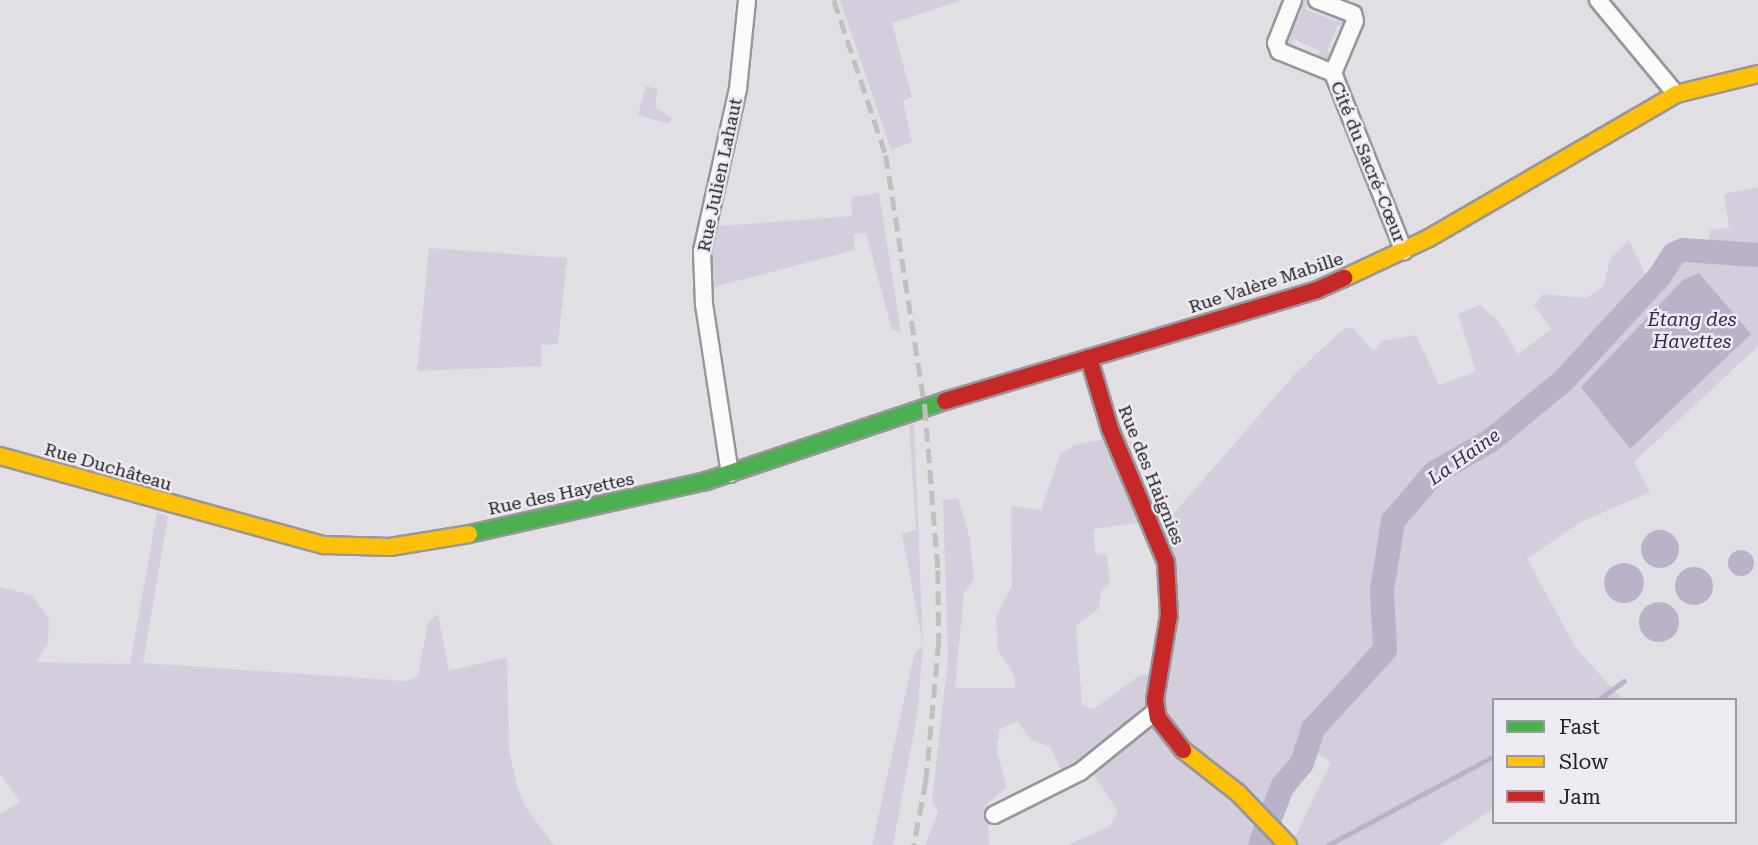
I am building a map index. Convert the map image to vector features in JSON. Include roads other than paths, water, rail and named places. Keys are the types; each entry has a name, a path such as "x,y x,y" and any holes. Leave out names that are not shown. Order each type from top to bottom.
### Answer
{"street":[{"name":"Rue Julien Lahaut","path":"730,474 704,305 702,251 738,89 747,0"},
{"name":"Cité du Sacré-Cœur","path":"1293,0 1276,43 1279,51 1333,73"},
{"name":"Cité du Sacré-Cœur","path":"1317,0 1353,14 1354,21 1333,73 1404,251"},
{"path":"1598,0 1676,94"},
{"name":"Rue Valère Mabille","path":"917,410 1317,290 1404,251 1676,94 1758,75"},
{"name":"Rue des Haignies","path":"1088,358 1110,429 1166,562 1169,615 1156,711"},
{"name":"Rue des Hayettes","path":"204,515 324,545 390,547 448,539 730,474 917,410"},
{"name":"Rue Duchâteau","path":"0,456 204,515"},
{"path":"994,816 1080,772 1156,711 1173,741 1263,816 1288,845"}],"water":[{"name":"Étang des Havettes","path":"1699,273 1751,334 1630,449 1581,387 1684,279"},
{"path":"1660,530 1674,535 1679,549 1674,563 1660,568 1646,563 1641,549 1646,535"},
{"path":"1741,550 1750,554 1754,563 1750,572 1741,576 1732,572 1728,563 1732,554"},
{"path":"1624,563 1638,569 1644,583 1638,597 1624,603 1610,597 1604,583 1610,569"},
{"path":"1694,567 1708,572 1713,586 1708,600 1694,605 1680,600 1675,586 1680,572"},
{"path":"1659,602 1673,608 1679,622 1673,636 1659,642 1645,636 1639,622 1645,608"}],"waterway":[{"name":"La Haine","path":"1260,845 1282,787 1302,763 1313,729 1385,650 1382,590 1393,521 1434,473 1490,441 1563,381 1659,277 1674,254 1683,250 1758,255"},
{"path":"1601,698 1624,681"},
{"path":"1328,845 1492,757"}],"railway":[{"path":"834,0 886,155 925,407 938,570 939,642 926,781 914,845"}]}
